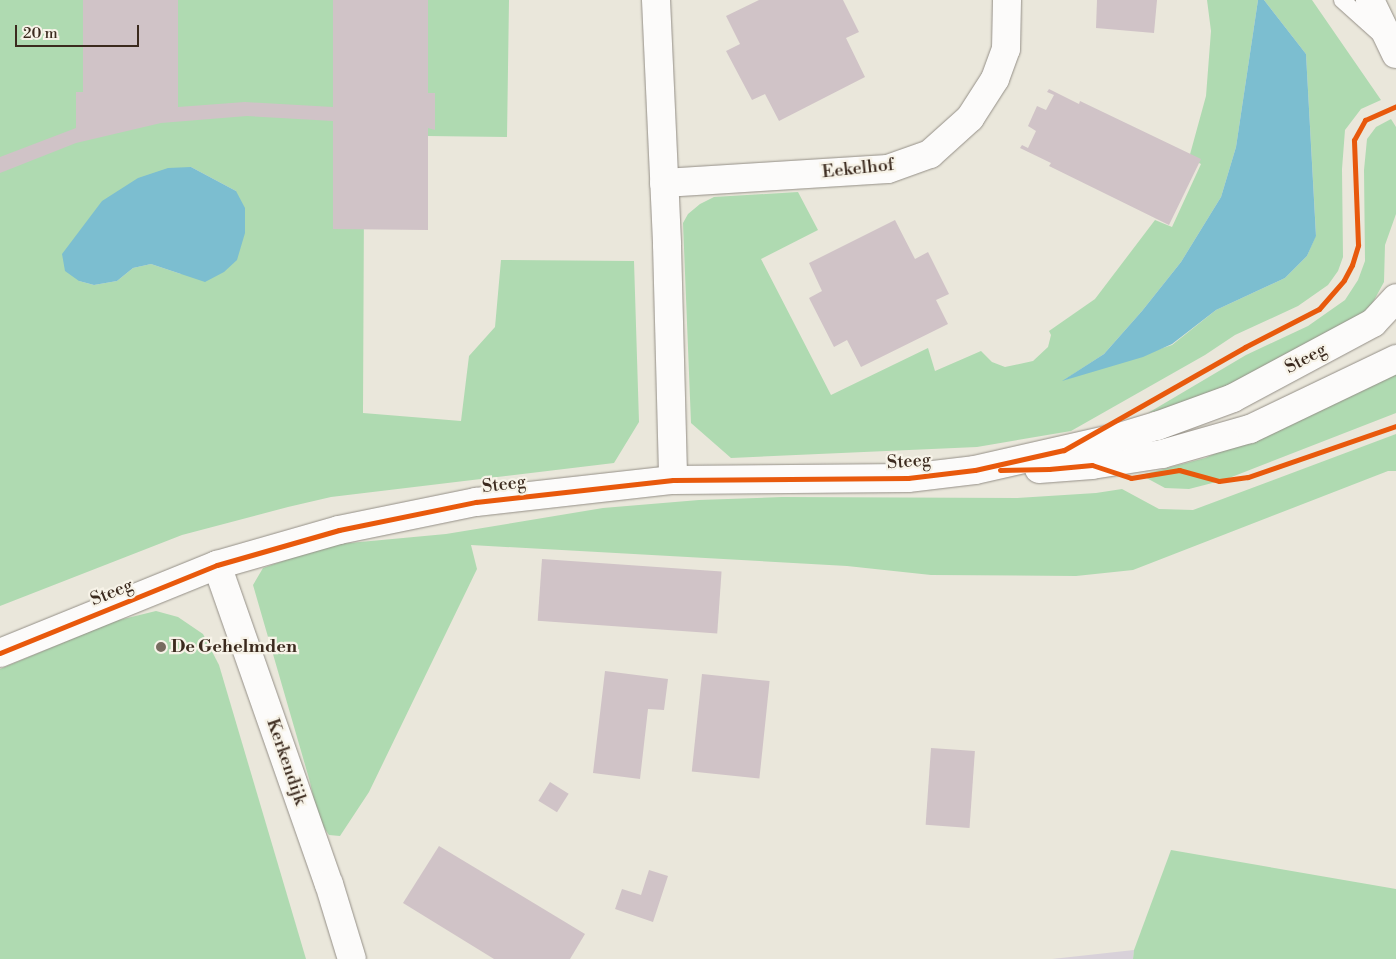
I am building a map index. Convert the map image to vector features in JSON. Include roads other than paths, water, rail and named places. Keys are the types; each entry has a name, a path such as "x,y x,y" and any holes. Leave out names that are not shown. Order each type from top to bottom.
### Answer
{"street":[{"path":"656,0 668,246 673,480"},
{"name":"Eekelhof","path":"664,183 888,169 930,154 970,118 995,79 1006,49 1007,0"},
{"path":"1370,0 1393,49"},
{"name":"Steeg","path":"976,470 1120,437 1157,426 1233,398 1373,323 1396,298"},
{"name":"Steeg","path":"0,653 216,565 339,530 476,502 673,480 908,478 976,470 1049,469 1092,465 1162,454 1250,429 1396,359"},
{"name":"Kerkendijk","path":"216,565 329,884 352,959"}],"lane":[{"path":"1342,0 1393,49"}],"water":[{"path":"1258,0 1264,0 1306,54 1316,236 1307,256 1285,278 1216,310 1172,344 1143,357 1062,381 1104,354 1142,311 1181,262 1221,197 1236,147"},
{"path":"191,167 236,191 245,208 245,233 237,260 224,272 205,282 151,264 133,268 117,281 94,285 79,281 65,271 62,254 102,201 138,178 168,168"}],"place":[{"name":"De Gehelmden","path":"161,647"}]}
